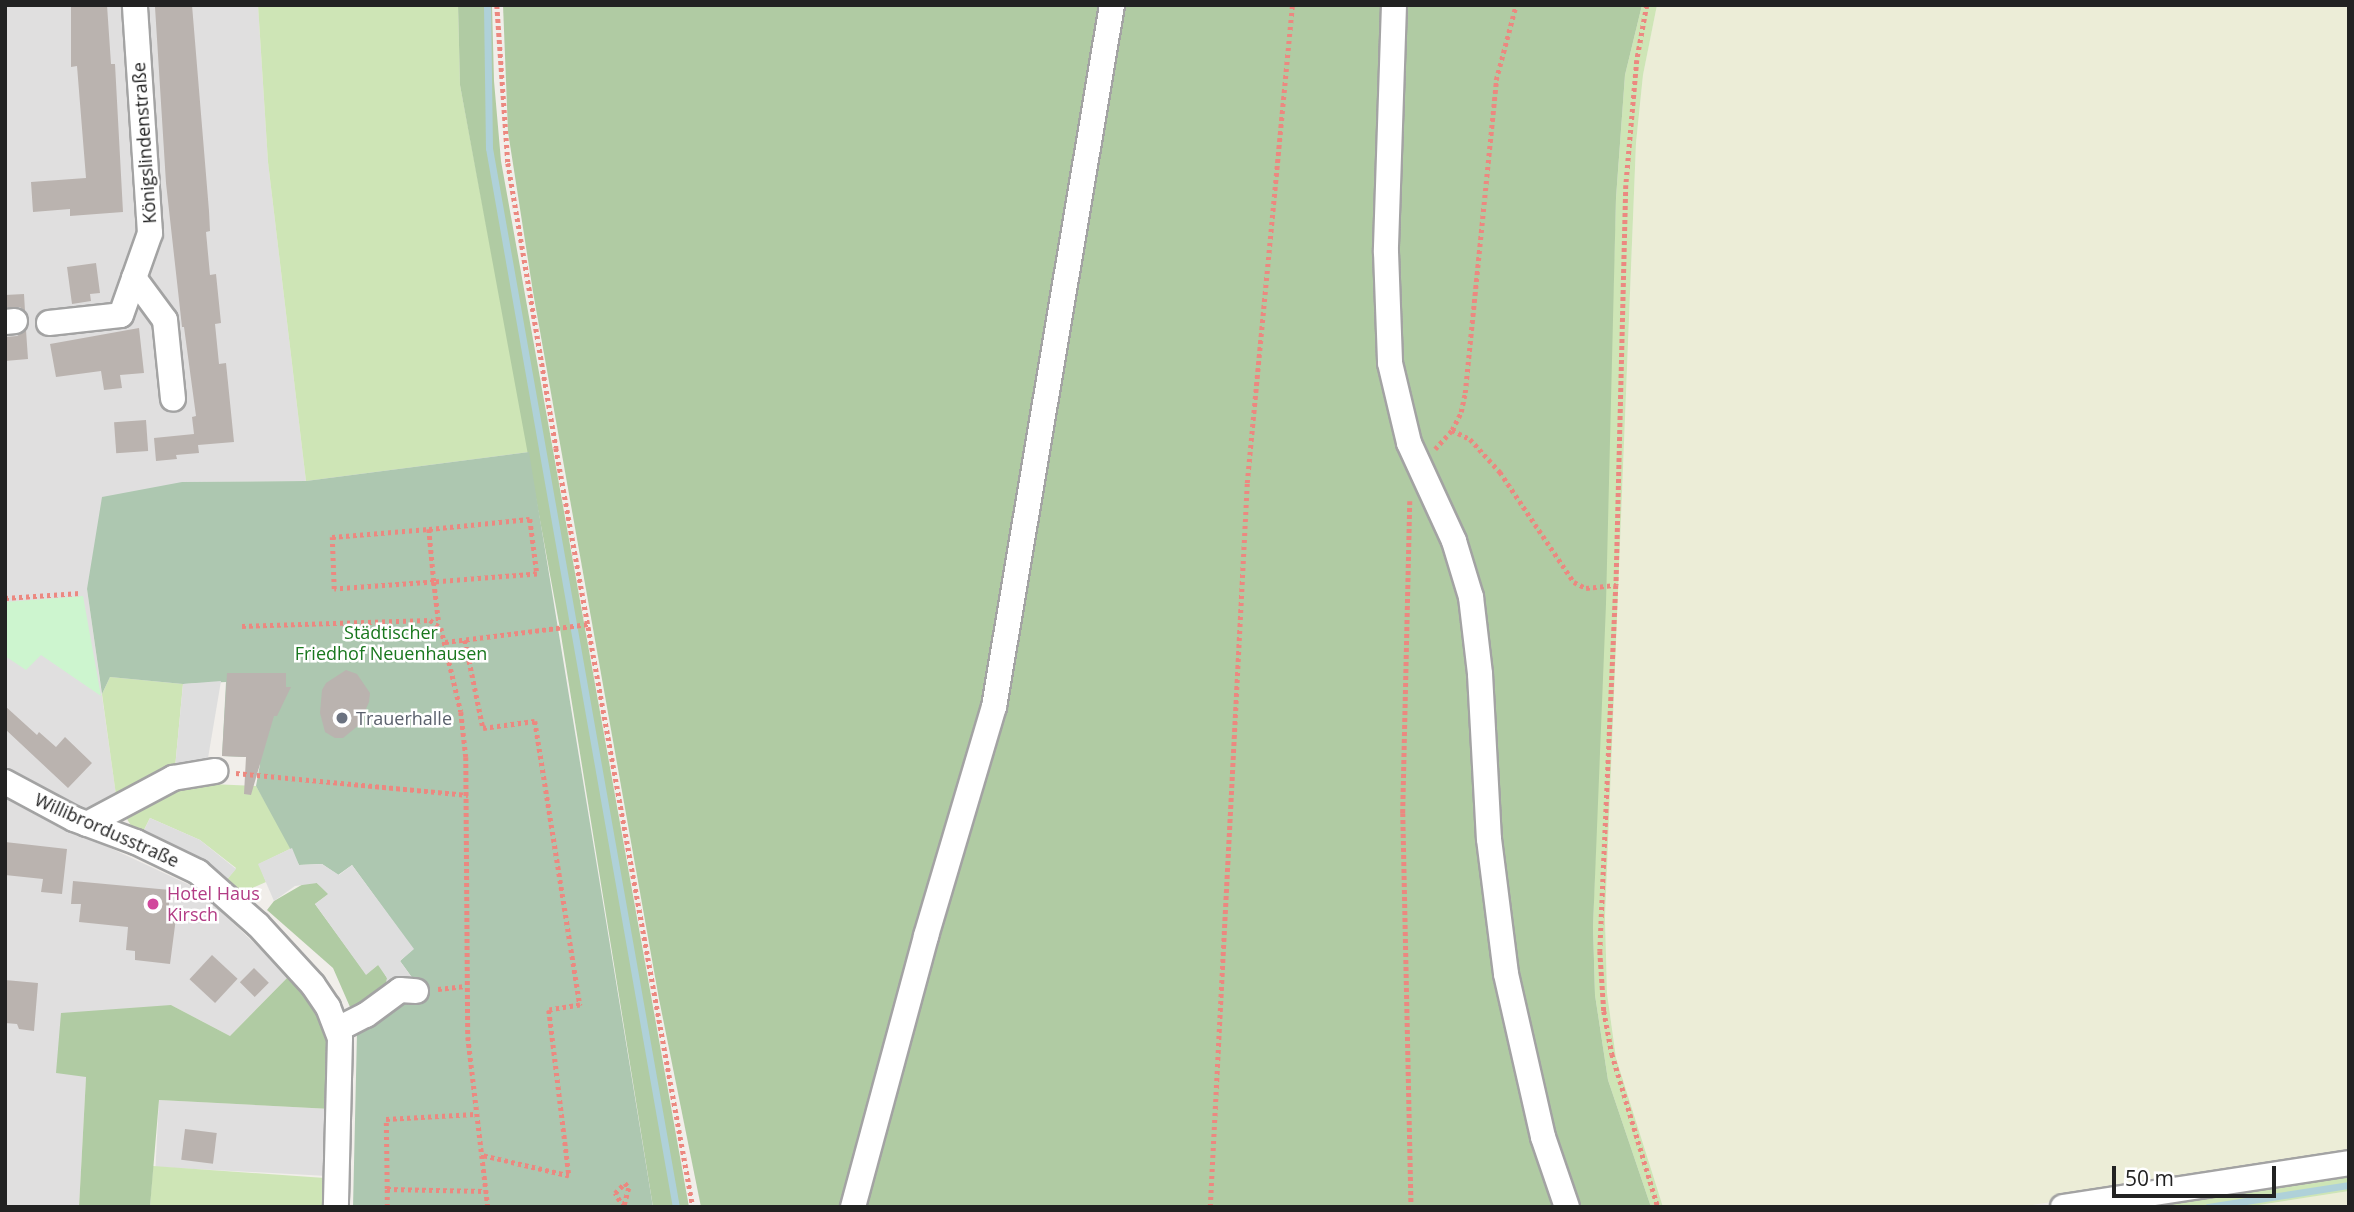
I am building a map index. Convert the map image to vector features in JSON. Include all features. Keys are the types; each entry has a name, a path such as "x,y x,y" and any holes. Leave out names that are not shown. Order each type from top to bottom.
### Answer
{"street":[{"name":"Königslindenstraße","path":"49,323 121,315 150,233 135,5"},
{"path":"853,1207 926,936 981,758 996,698 1112,5"},
{"path":"1394,5 1386,252 1387,336 1395,394 1415,456 1454,541 1471,597 1480,674 1489,839 1506,974 1531,1092 1567,1207"},
{"path":"134,278 165,320 173,399"},
{"path":"88,824 173,778 215,771"},
{"name":"Willibrordusstraße","path":"5,782 88,824 180,862 222,891 302,972 324,1000 338,1028 341,1092 336,1207"},
{"path":"338,1028 366,1015 400,990 416,992"},
{"path":"2063,1207 2349,1163"}],"path":[{"path":"498,5 508,163 693,1207"},
{"path":"1210,1207 1247,482 1292,5"},
{"path":"1415,456 1438,447 1452,430 1461,412 1496,80 1516,5"},
{"path":"1647,5 1637,60 1626,185 1616,585 1602,884 1602,988 1612,1055 1658,1207"},
{"path":"1452,430 1470,439 1500,471 1574,582 1586,588 1616,585"},
{"path":"1411,490 1403,813 1411,1207"},
{"path":"530,519 537,573 334,589 332,537 429,529 530,519"},
{"path":"429,529 439,625 461,712 468,795 466,986 475,1114 488,1207"},
{"path":"5,598 80,593"},
{"path":"242,626 430,620 439,625"},
{"path":"445,642 589,624"},
{"path":"465,640 483,728 535,721 580,1005 549,1010 569,1176 480,1154"},
{"path":"215,771 468,795"},
{"path":"387,1207 386,1119 475,1114"},
{"path":"625,1183 629,1188 624,1207 615,1193 625,1183"},
{"path":"387,1189 485,1191"}],"shaded area":[{"path":"5,5 258,5 268,162 306,481 182,482 87,589 116,795 76,832 196,888 289,976 230,1036 171,1005 86,1077 79,1207 5,1207"},
{"path":"221,681 206,770 175,768 183,684"},
{"path":"150,818 200,840 236,869 225,882 141,836"},
{"path":"292,848 299,865 322,864 339,875 352,865 414,949 400,961 416,983 417,1000 406,1003 357,1032 350,1007 360,1005 386,986 387,978 378,965 366,975 315,904 328,894 317,883 295,886 274,901 258,864"},
{"path":"159,1100 331,1109 327,1176 155,1167"}],"green space":[{"path":"258,5 458,5 460,85 529,452 306,481 268,162"},
{"path":"458,5 492,5 494,81 501,161 689,1207 653,1207 560,629 460,85"},
{"path":"503,5 1105,5 991,684 846,1207 701,1207 659,999 533,292 508,132"},
{"path":"1118,5 1387,5 1381,331 1461,585 1481,827 1560,1207 857,1207 964,830"},
{"path":"1401,5 1642,5 1625,75 1616,198 1606,604 1593,927 1595,995 1608,1080 1651,1207 1576,1207 1561,1169 1514,979 1486,671 1414,434 1393,341"},
{"path":"1642,5 1657,5 1643,75 1636,143 1605,918 1607,993 1616,1058 1663,1207 1651,1207 1608,1080 1595,995 1593,927 1616,198 1625,75"},
{"path":"1657,5 2349,5 2349,1156 2019,1207 1663,1207 1616,1058 1607,993 1605,918 1636,143 1643,75"},
{"name":"Städtischer Friedhof Neuenhausen","path":"529,452 653,1207 353,1207 357,1032 406,1003 416,983 400,961 413,949 352,865 338,875 322,864 299,865 256,786 260,764 246,763 246,757 222,756 226,682 183,684 110,677 102,694 87,589 102,497 182,482 306,481"},
{"path":"83,596 101,696 41,655 26,670 5,656 5,602"},
{"path":"110,677 183,684 175,768 116,795 102,694"},
{"path":"189,783 256,786 292,848 259,864 266,882 243,892 235,890 225,882 236,868 200,840 150,818 141,836 130,824 127,819 131,811"},
{"path":"305,883 317,883 329,894 315,904 366,974 379,964 387,978 386,986 360,1005 350,1007 333,968 267,910 274,901"},
{"path":"289,976 324,1023 331,1048 331,1109 159,1100 150,1207 79,1207 86,1077 56,1073 61,1013 171,1005 230,1036"},
{"path":"153,1166 325,1178 323,1207 150,1207"},
{"path":"2349,1172 2349,1191 2246,1207 2120,1207"},
{"path":"2349,1191 2349,1207 2246,1207"}],"building":[{"path":"71,5 107,5 111,64 115,64 123,212 70,216 70,209 33,212 31,182 86,178 77,66 71,67"},
{"path":"192,5 209,211 210,231 206,232 210,275 216,274 221,323 215,324 219,364 226,363 234,442 198,445 199,453 176,455 177,459 156,461 154,438 194,434 192,417 196,416 182,327 166,183 155,7"},
{"path":"96,263 100,293 90,294 91,301 72,304 67,267"},
{"path":"24,294 25,311 20,307 5,307 5,295"},
{"path":"139,328 144,373 120,375 122,388 104,390 101,371 56,377 50,344"},
{"path":"26,330 28,359 5,361 5,337 17,336"},
{"path":"146,420 148,451 116,453 114,422"},
{"path":"346,670 357,674 370,693 369,702 359,725 343,738 335,738 325,732 320,713 322,690 326,683"},
{"path":"227,673 286,673 286,687 291,687 277,716 274,716 251,795 244,794 246,757 222,756"},
{"path":"5,706 37,735 39,732 56,747 65,737 92,763 68,788 5,729"},
{"path":"5,842 67,849 62,894 41,892 43,879 5,875"},
{"path":"73,881 170,890 168,917 176,918 170,964 135,960 135,951 126,950 128,927 79,922 81,904 71,904"},
{"path":"212,955 238,979 215,1003 189,979"},
{"path":"254,968 269,983 255,997 240,982"},
{"path":"5,980 38,983 34,1031 19,1029 17,1024 5,1023"},
{"path":"185,1129 217,1133 213,1164 181,1160"}],"waterway":[{"path":"487,5 489,148 676,1207"},
{"path":"2208,1207 2349,1185"}],"place":[{"name":"Trauerhalle","path":"342,718"},
{"name":"Hotel Haus Kirsch","path":"153,904"}]}
